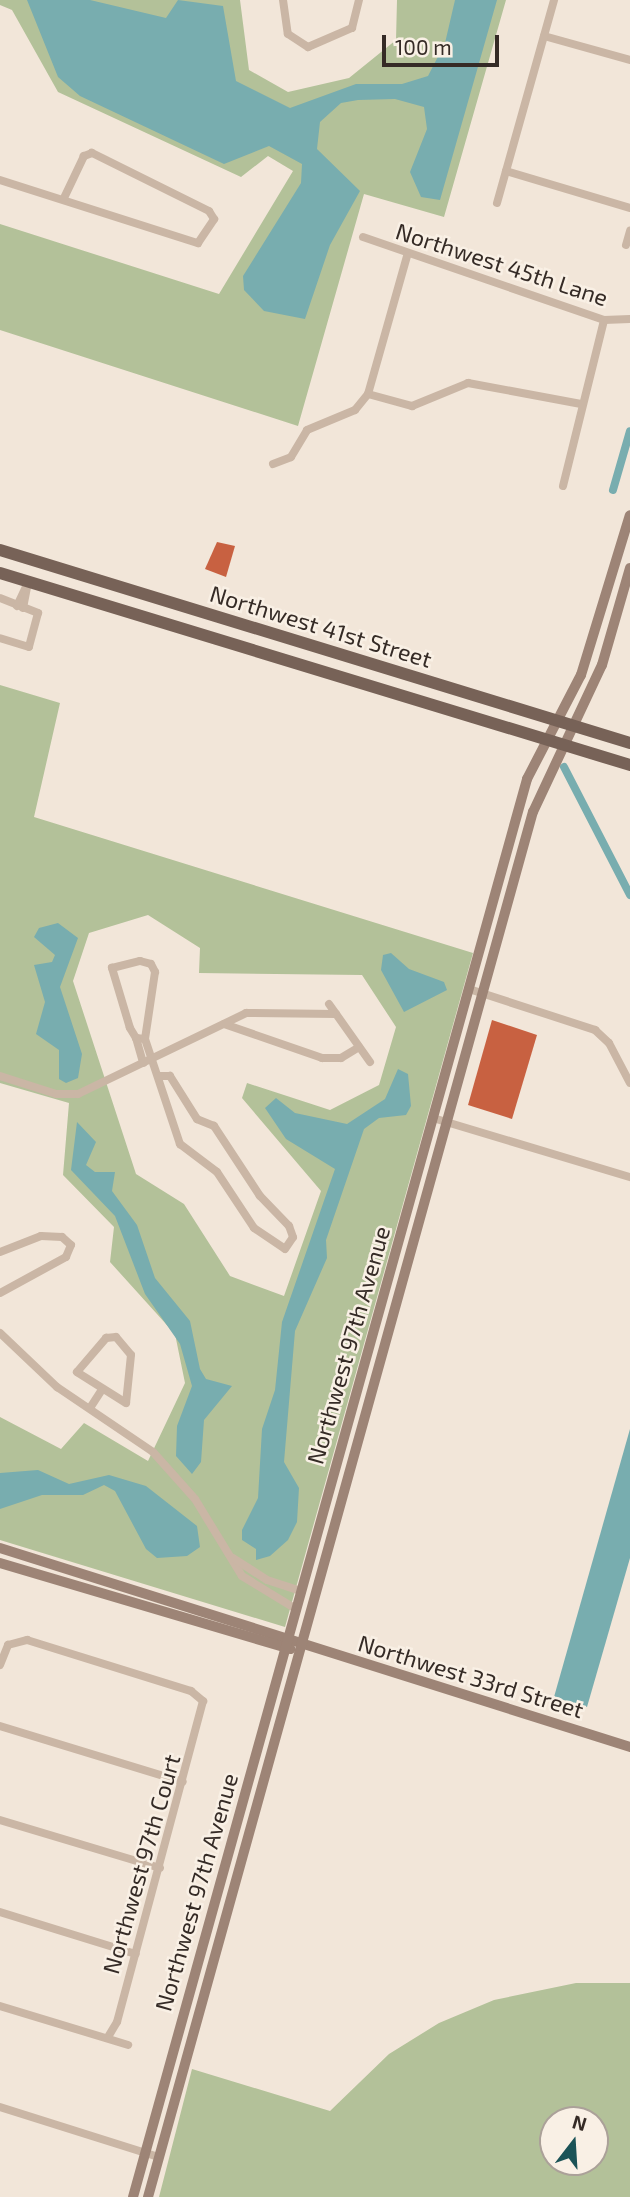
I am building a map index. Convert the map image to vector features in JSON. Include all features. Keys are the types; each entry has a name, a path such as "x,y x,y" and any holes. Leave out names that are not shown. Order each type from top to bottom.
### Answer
{"main road":[{"name":"Northwest 41st Street","path":"0,550 630,743"},
{"name":"Northwest 41st Street","path":"0,573 630,765"}],"street":[{"path":"283,0 288,34 308,47 352,29 359,16 359,0"},
{"path":"497,203 554,0"},
{"path":"544,36 630,60"},
{"path":"0,180 64,198 198,243 209,231 213,214 87,154 64,198"},
{"path":"506,171 630,208"},
{"path":"626,245 630,231"},
{"name":"Northwest 45th Lane","path":"363,237 407,256 604,320 630,319"},
{"path":"273,464 290,457 318,422 355,410 368,394 407,256"},
{"path":"563,486 581,404 604,320"},
{"path":"368,394 412,406 468,383 581,404"},
{"name":"Northwest 97th Avenue","path":"133,2197 527,779 587,657 630,515"},
{"name":"Northwest 97th Avenue","path":"148,2197 533,812 562,744 604,659 630,568"},
{"path":"20,607 28,582"},
{"path":"0,598 38,613 29,647 0,638"},
{"path":"140,1038 155,972 147,961 112,968 140,1038 143,1063"},
{"path":"468,989 595,1030 609,1043 630,1083"},
{"path":"329,1004 370,1062"},
{"path":"0,1076 56,1094 78,1094 224,1024 265,1010 336,1014"},
{"path":"224,1024 322,1058 341,1058 359,1047"},
{"path":"140,1038 155,1057 159,1076 180,1144 217,1172 260,1235 285,1249 293,1237 289,1226 260,1196 214,1126 197,1119 170,1076 159,1076"},
{"path":"433,1118 630,1177"},
{"path":"401,1233 415,1237"},
{"path":"0,1252 41,1236 62,1237 71,1245 66,1257 0,1293"},
{"path":"0,1333 31,1367 162,1460 251,1584 296,1609"},
{"path":"113,1336 131,1355 129,1398 120,1402 101,1391 77,1370 113,1336"},
{"path":"90,1408 101,1391"},
{"path":"342,1443 356,1447"},
{"name":"Northwest 33rd Street","path":"0,1548 289,1637 300,1647 630,1746"},
{"path":"233,1558 267,1580 301,1591"},
{"name":"Northwest 33rd Street","path":"0,1563 285,1650 300,1647"},
{"name":"Northwest 97th Court","path":"0,1665 12,1642 31,1642 187,1689 202,1699 160,1868 136,1954 108,2036"},
{"path":"0,1726 183,1782"},
{"path":"0,1820 160,1868"},
{"path":"0,1912 136,1954"},
{"path":"0,2006 108,2036 128,2045"},
{"path":"0,2107 159,2157"}],"green space":[{"path":"0,0 240,0 249,70 288,92 349,78 396,40 397,0 506,0 444,217 364,194 298,426 0,330 0,224 219,294 293,171 268,156 241,177 58,92 12,10 0,5"},
{"path":"0,685 60,703 34,817 473,953 285,1627 0,1540 0,1417 61,1449 84,1423 148,1461 185,1383 175,1334 110,1262 114,1227 63,1175 69,1103 0,1083","holes":["148,915 200,948 199,973 362,975 396,1027 379,1085 330,1110 247,1083 242,1098 321,1191 284,1296 230,1276 184,1204 136,1174 73,981 89,933"]},
{"path":"576,1983 630,1983 630,2197 159,2197 192,2069 330,2111 389,2054 439,2023 494,2000"}],"water":[{"path":"27,0 90,0 166,18 178,0 223,6 236,81 290,108 356,84 402,84 428,76 445,43 455,0 497,0 440,200 421,197 410,172 427,129 424,107 395,99 358,100 341,103 320,122 317,149 360,191 330,245 305,319 264,311 244,290 243,276 301,183 302,164 269,146 224,164 80,96 58,77"},
{"path":"58,923 78,938 60,987 82,1054 78,1078 66,1083 59,1079 59,1050 36,1034 45,1002 34,965 52,962 55,955 34,937 39,928"},
{"path":"391,953 409,969 444,982 447,990 404,1012 381,970 383,955"},
{"path":"398,1069 408,1074 411,1106 406,1115 379,1118 364,1129 326,1240 327,1258 295,1331 284,1462 299,1488 297,1522 288,1540 270,1556 256,1560 256,1549 242,1540 242,1530 258,1498 262,1429 275,1390 282,1322 335,1169 286,1139 265,1108 276,1098 295,1113 347,1124 385,1099"},
{"path":"77,1122 96,1142 86,1165 95,1172 115,1172 112,1191 137,1225 155,1278 190,1321 200,1369 206,1379 232,1386 204,1420 201,1462 192,1474 176,1456 177,1426 192,1386 180,1344 145,1294 115,1216 71,1170"},
{"path":"630,1429 630,1558 587,1707 554,1697"},
{"path":"38,1470 69,1484 109,1475 146,1486 197,1526 200,1547 187,1556 157,1558 146,1549 115,1491 104,1485 83,1495 42,1495 0,1509 0,1473"}],"building":[{"path":"217,542 235,546 226,577 205,569"},
{"path":"492,1020 537,1035 512,1119 468,1105"}],"waterway":[{"path":"613,490 630,431"},
{"path":"564,767 630,895"}]}
